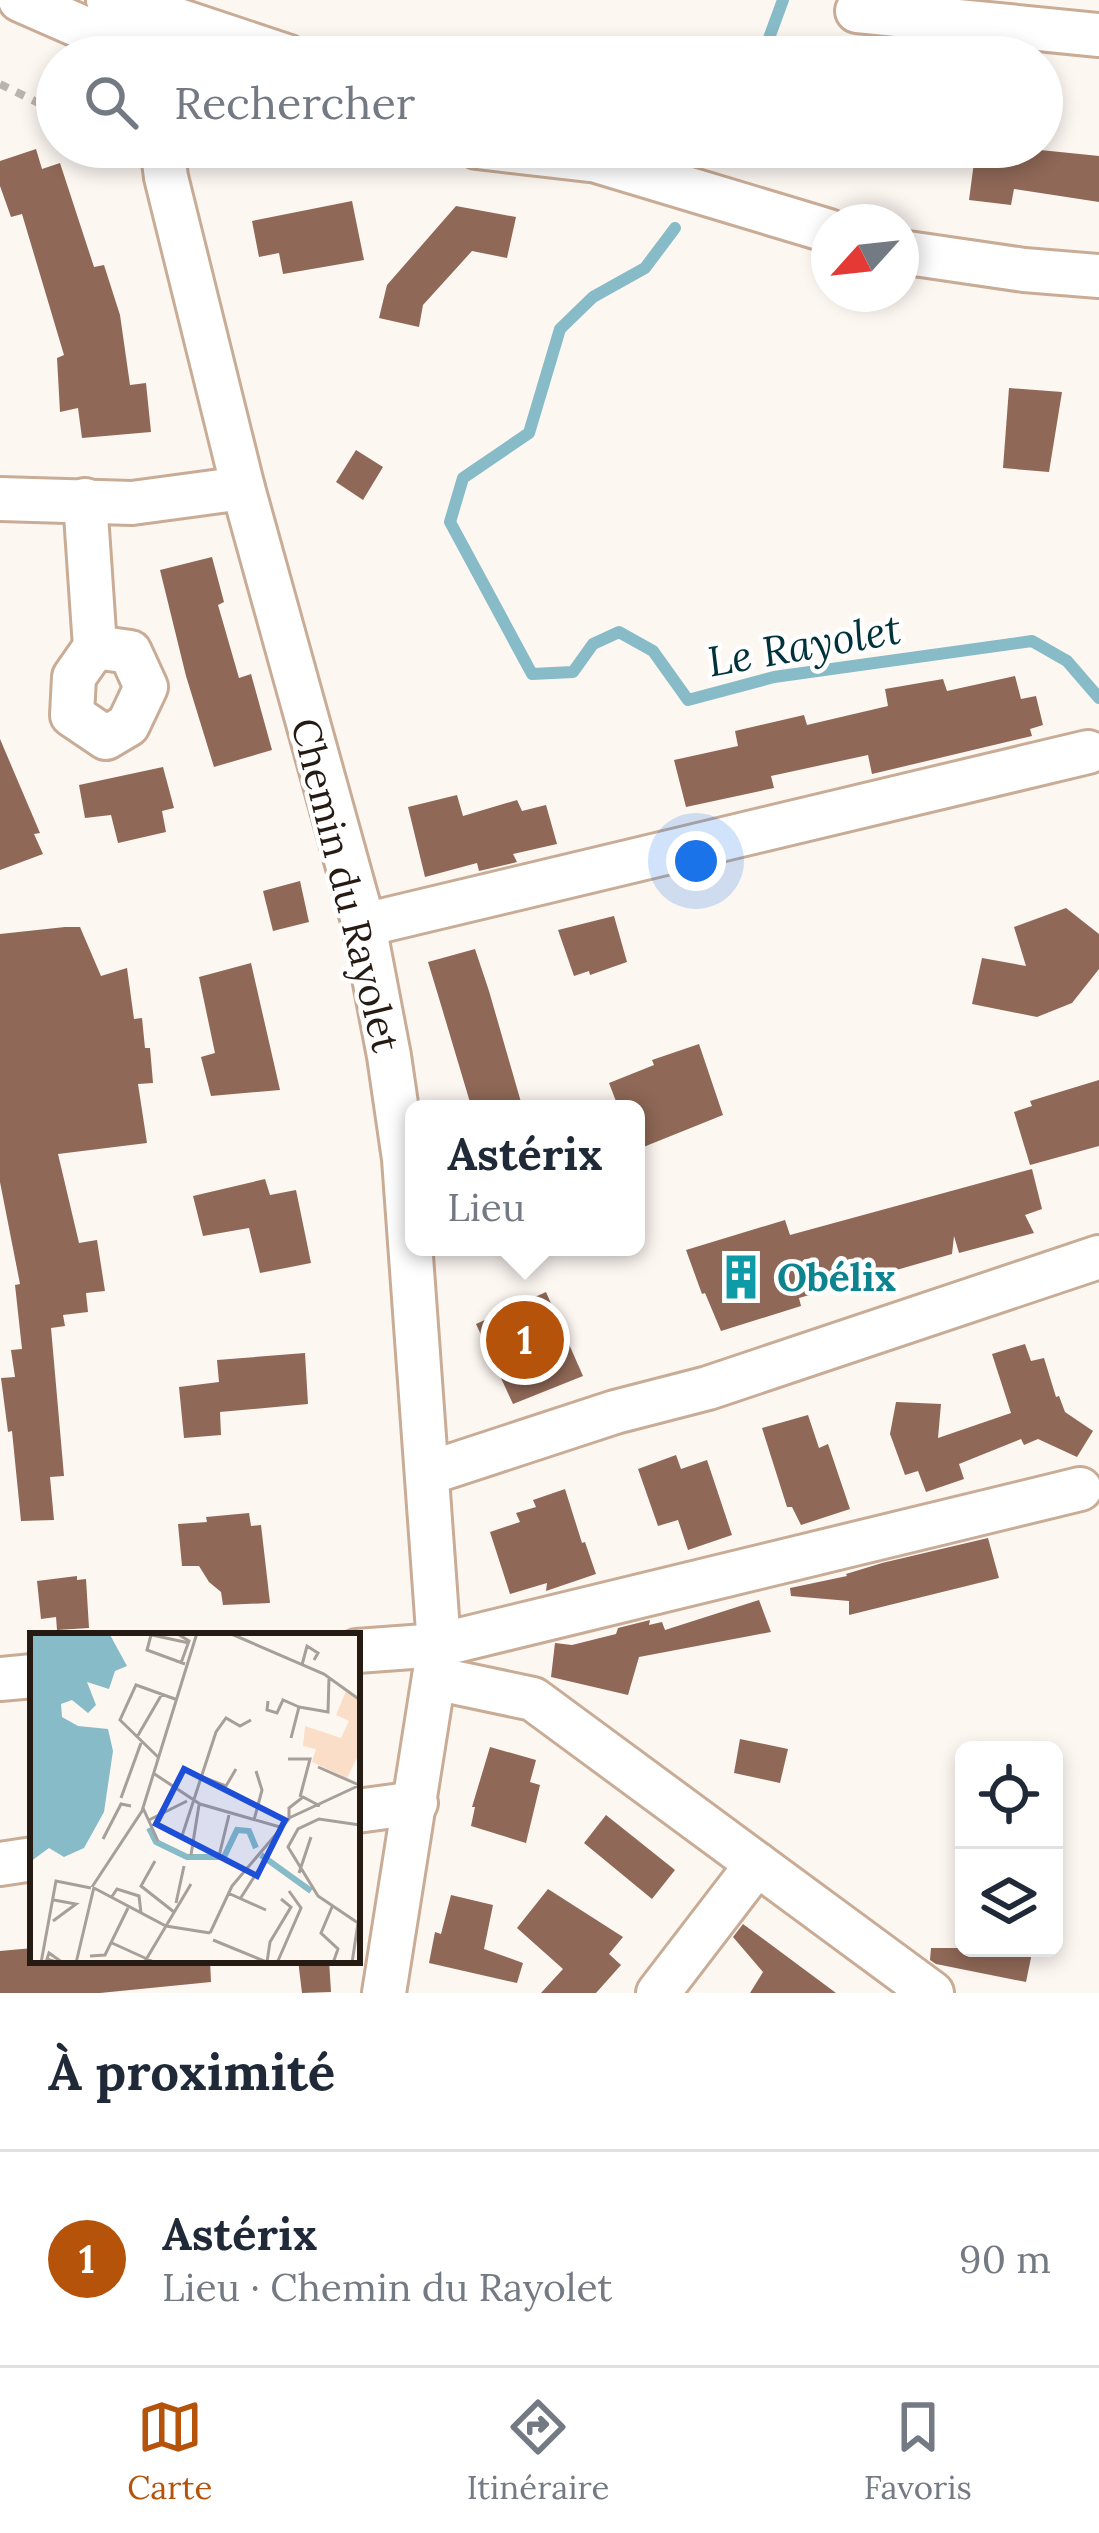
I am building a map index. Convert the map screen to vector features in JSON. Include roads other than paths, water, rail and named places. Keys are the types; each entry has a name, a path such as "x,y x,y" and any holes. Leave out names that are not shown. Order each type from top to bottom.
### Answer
{"street":[{"path":"20,0 174,36"},
{"path":"857,11 1099,35"},
{"name":"Chemin du Rayolet","path":"160,168 364,925 405,1172"},
{"path":"625,168 811,225"},
{"path":"919,255 1099,276"},
{"path":"0,499 132,502 243,488"},
{"path":"85,500 95,646"},
{"path":"364,925 1088,752"},
{"name":"Chemin du Rayolet","path":"384,1993 436,1661 411,1256"},
{"path":"428,1473 615,1412 708,1388 1099,1257"},
{"path":"436,1661 1080,1489"},
{"path":"360,1651 436,1661 533,1699 932,1993"},
{"path":"0,1679 30,1676"},
{"path":"360,1811 416,1803"},
{"path":"0,1864 30,1859"},
{"path":"658,1993 757,1864"}],"waterway":[{"name":"Le Rayolet","path":"770,36 783,0"},
{"name":"Le Rayolet","path":"675,228 645,268 593,297 560,329 529,433 463,478 450,522 532,674 573,672 593,644 619,632 653,651 688,700 774,677 1032,641 1067,661 1099,698"}],"place":[{"name":"Obélix","path":"741,1277"},
{"name":"Astérix","path":"525,1340"}]}
